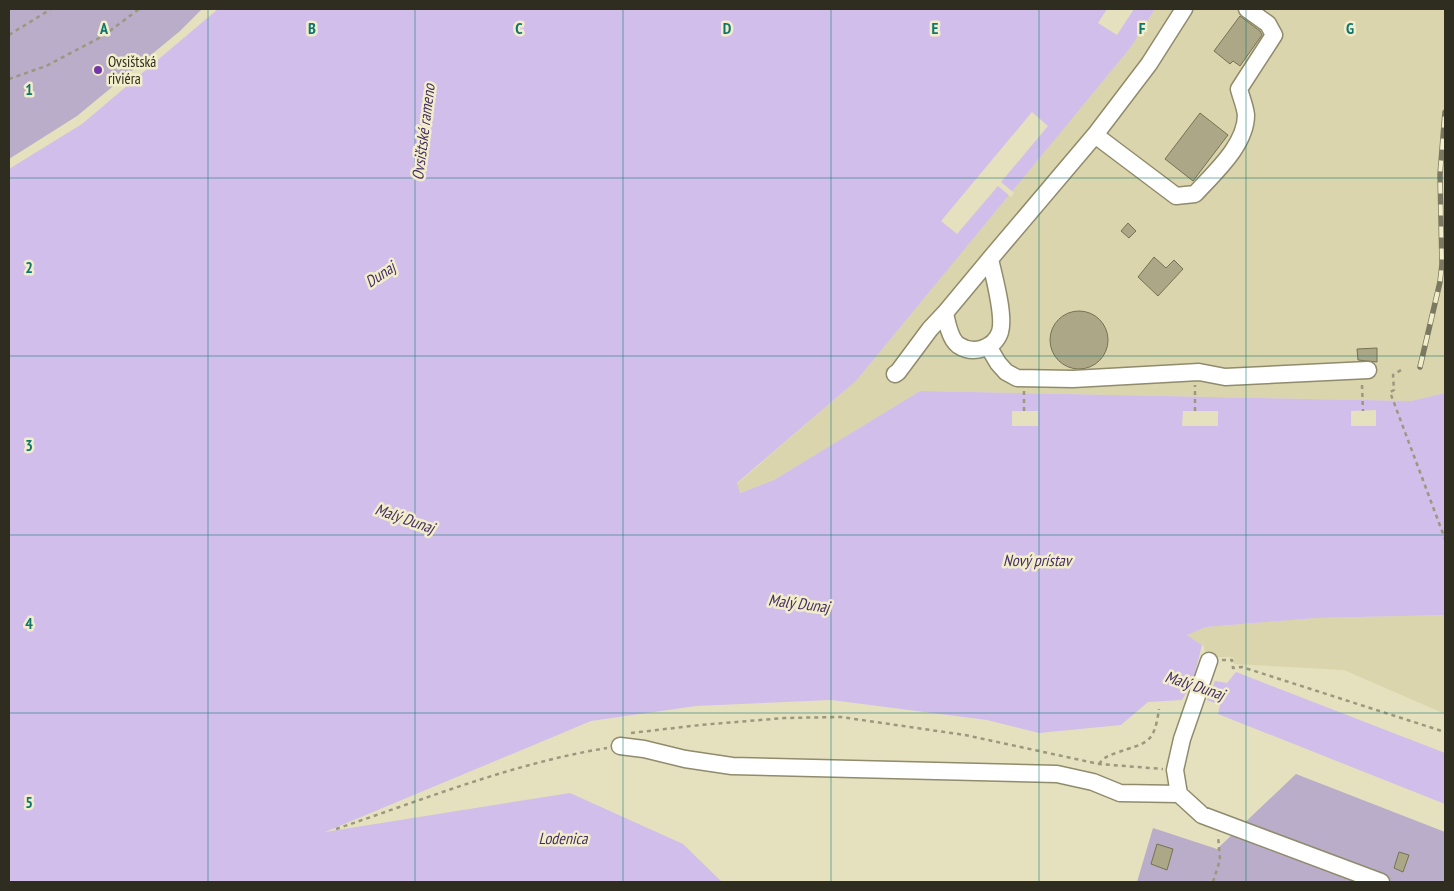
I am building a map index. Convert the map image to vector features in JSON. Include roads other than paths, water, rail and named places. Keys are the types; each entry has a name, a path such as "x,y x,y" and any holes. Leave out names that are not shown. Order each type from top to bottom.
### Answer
{"lane":[{"path":"895,374 930,329 946,313 1096,135 1149,64 1184,9"},
{"path":"1096,135 1176,196 1195,194 1225,162 1244,132 1246,113 1239,89 1274,35 1268,24 1247,9"},
{"path":"946,313 950,333 957,345 970,350 982,349 994,342 1000,331 1001,316 990,260"},
{"path":"988,346 1006,372 1017,378 1073,379 1199,372 1225,377 1365,377"},
{"path":"1214,660 1182,739 1175,770 1179,794 1202,815 1381,882"},
{"path":"620,746 644,749 685,760 732,766 1057,774 1093,782 1120,793 1179,794"}],"water":[{"path":"218,9 1155,9 1131,47 856,381 737,483 740,493 774,480 920,391 1411,401 1445,393 1445,615 1316,618 1206,627 1187,635 1202,645 1193,681 1182,700 1148,702 1121,725 1039,733 987,720 831,700 696,706 591,721 325,832 570,793 683,844 722,882 9,882 9,169 82,124"},
{"path":"1236,672 1445,753 1445,804 1218,714 1220,705 1207,700 1215,681 1227,683"}],"railway":[{"path":"1420,367 1440,282 1442,264 1440,175 1445,112"}],"place":[{"name":"Ovsištská riviéra","path":"98,70"}],"water label":[{"name":"Ovsištské rameno","path":"423,132"},
{"name":"Dunaj","path":"380,274"},
{"name":"Malý Dunaj","path":"405,518"},
{"name":"Nový prístav","path":"1037,560"},
{"name":"Malý Dunaj","path":"799,603"},
{"name":"Malý Dunaj","path":"1195,685"},
{"name":"Lodenica","path":"563,838"}]}
